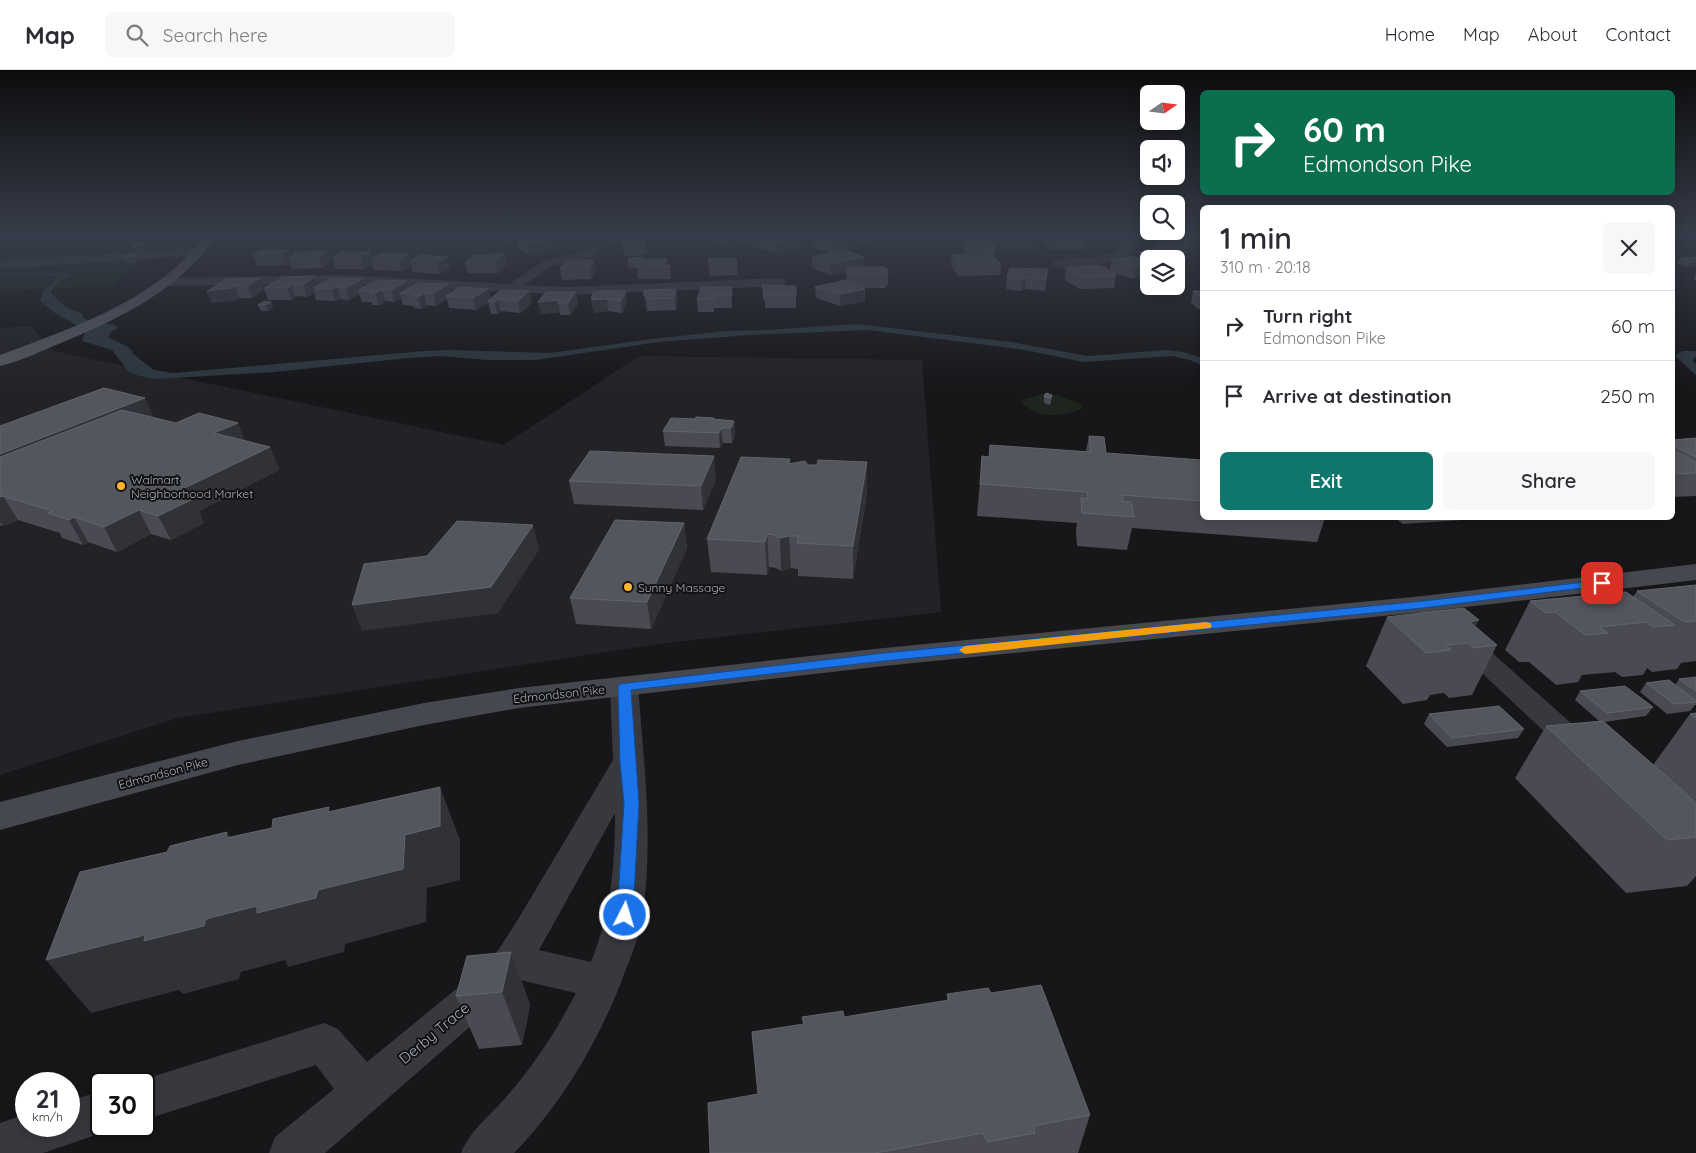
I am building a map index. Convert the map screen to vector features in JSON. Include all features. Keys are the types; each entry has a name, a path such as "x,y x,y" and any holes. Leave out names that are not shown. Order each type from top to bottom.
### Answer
{"main road":[{"path":"0,361 122,308 161,285"},
{"name":"Edmondson Pike","path":"0,816 238,753 424,714 519,698 884,657 1423,604 1696,572"}],"street":[{"path":"436,285 510,289 614,290 728,285"},
{"path":"510,289 517,285"},
{"path":"1423,604 1601,768"},
{"path":"483,1153 497,1140 549,1078 602,982 625,915 631,803 627,763 624,687"},
{"name":"Derby Trace","path":"291,1153 476,999 497,979 512,961 627,763"},
{"path":"512,961 602,982"},
{"path":"155,1096 324,1043 364,1092"},
{"path":"2,1144 24,1137"}],"shaded area":[{"path":"0,285 114,285 113,285 0,292"},
{"path":"50,285 57,285 51,293 58,300 69,308 81,313 85,319 115,325 118,328 111,332 108,337 132,350 133,354 154,370 173,373 424,351 550,353 727,331 857,324 1011,342 1088,356 1166,350 1183,352 1200,357 1200,364 1172,356 1084,362 1025,350 868,330 749,335 659,342 535,360 488,360 439,356 274,372 156,379 139,376 128,371 112,350 82,341 85,333 82,328 55,313 40,301 43,292"},
{"path":"31,326 53,351 504,445 639,356 922,360 941,612 658,644 177,718 0,775 0,328"},
{"path":"1683,351 1696,351 1696,357 1694,357 1693,362 1696,364 1696,375 1676,357 1677,354"},
{"path":"1041,394 1057,395 1081,404 1082,409 1057,415 1041,414 1020,401"}],"building":[{"path":"217,285 250,285 248,286 235,286 207,291"},
{"path":"270,285 291,286 287,288 264,288"},
{"path":"320,285 352,285 346,288 337,287 339,286 331,289 313,288"},
{"path":"368,285 401,285 391,290 382,290 375,293 369,293 373,291 358,290"},
{"path":"415,285 448,285 433,293 424,293 418,297 411,296 415,294 400,293"},
{"path":"762,285 796,286 796,296 764,296 765,288 762,288"},
{"path":"826,285 856,285 865,289 840,294 815,287"},
{"path":"459,287 488,289 473,298 446,296"},
{"path":"701,287 731,287 732,296 713,296 713,299 697,300"},
{"path":"676,289 674,298 646,299 646,296 644,296 644,290"},
{"path":"501,290 529,291 518,301 498,299 495,302 488,301"},
{"path":"594,291 626,291 621,301 607,299 592,300"},
{"path":"1193,291 1200,291 1200,296"},
{"path":"546,292 576,292 568,303 558,303 558,300 538,302"},
{"path":"264,301 271,302 265,305 258,305"},
{"path":"104,388 145,398 0,454 0,426"},
{"path":"1046,393 1052,395 1051,398 1044,396"},
{"path":"122,410 176,423 199,413 238,423 214,433 270,447 174,493 193,499 158,516 139,510 104,527 74,517 69,520 48,513 53,511 3,496 0,497 0,457"},
{"path":"696,417 734,421 731,428 721,428 719,433 663,431 671,418 695,419"},
{"path":"1089,436 1104,437 1106,453 1200,460 1200,501 1122,495 1123,502 1131,502 1134,517 1082,513 1081,498 1088,499 1087,492 980,484 982,456 989,457 990,445 1091,452"},
{"path":"1696,438 1696,457 1675,446 1675,440"},
{"path":"590,451 714,456 701,486 569,481"},
{"path":"1675,452 1696,462 1696,473 1675,474"},
{"path":"741,457 790,459 788,464 805,461 808,465 817,465 818,460 867,462 853,546 797,543 799,536 780,538 767,534 765,542 707,539"},
{"path":"615,520 684,523 647,602 570,598"},
{"path":"457,521 533,525 491,587 352,605 364,564 427,556"},
{"path":"1696,585 1696,621 1684,622 1637,591"},
{"path":"1626,592 1675,625 1653,627 1646,622 1600,627 1608,633 1585,635 1555,612 1546,613 1530,601"},
{"path":"1464,608 1479,620 1470,622 1497,645 1474,648 1469,643 1446,645 1451,650 1426,653 1387,617"},
{"path":"1696,677 1696,691 1679,679"},
{"path":"1669,680 1696,702 1674,704 1646,683"},
{"path":"1625,686 1653,707 1607,713 1580,691"},
{"path":"1499,706 1524,729 1452,738 1429,714"},
{"path":"1603,721 1696,802 1696,837 1667,840 1546,726"},
{"path":"440,787 440,826 405,835 403,869 318,890 316,898 257,913 257,906 206,919 204,926 144,941 145,935 46,960 80,872 167,852 170,846 227,832 226,838 272,828 273,819 329,807 328,812"},
{"path":"511,952 502,992 456,996 467,956"},
{"path":"1041,985 1090,1115 1033,1126 1035,1133 987,1142 983,1133 875,1153 710,1153 708,1103 758,1094 752,1032 804,1024 802,1017 843,1011 844,1017 949,1000 947,994 988,988 991,993"}],"slow traffic":[{"path":"965,650 1206,626"}],"place":[{"name":"Walmart Neighborhood Market","path":"121,486"},
{"name":"Sunny Massage","path":"628,587"}],"route":[{"path":"625,915 630,856 631,803 627,763 624,687 884,657 1423,604 1602,583"}]}
